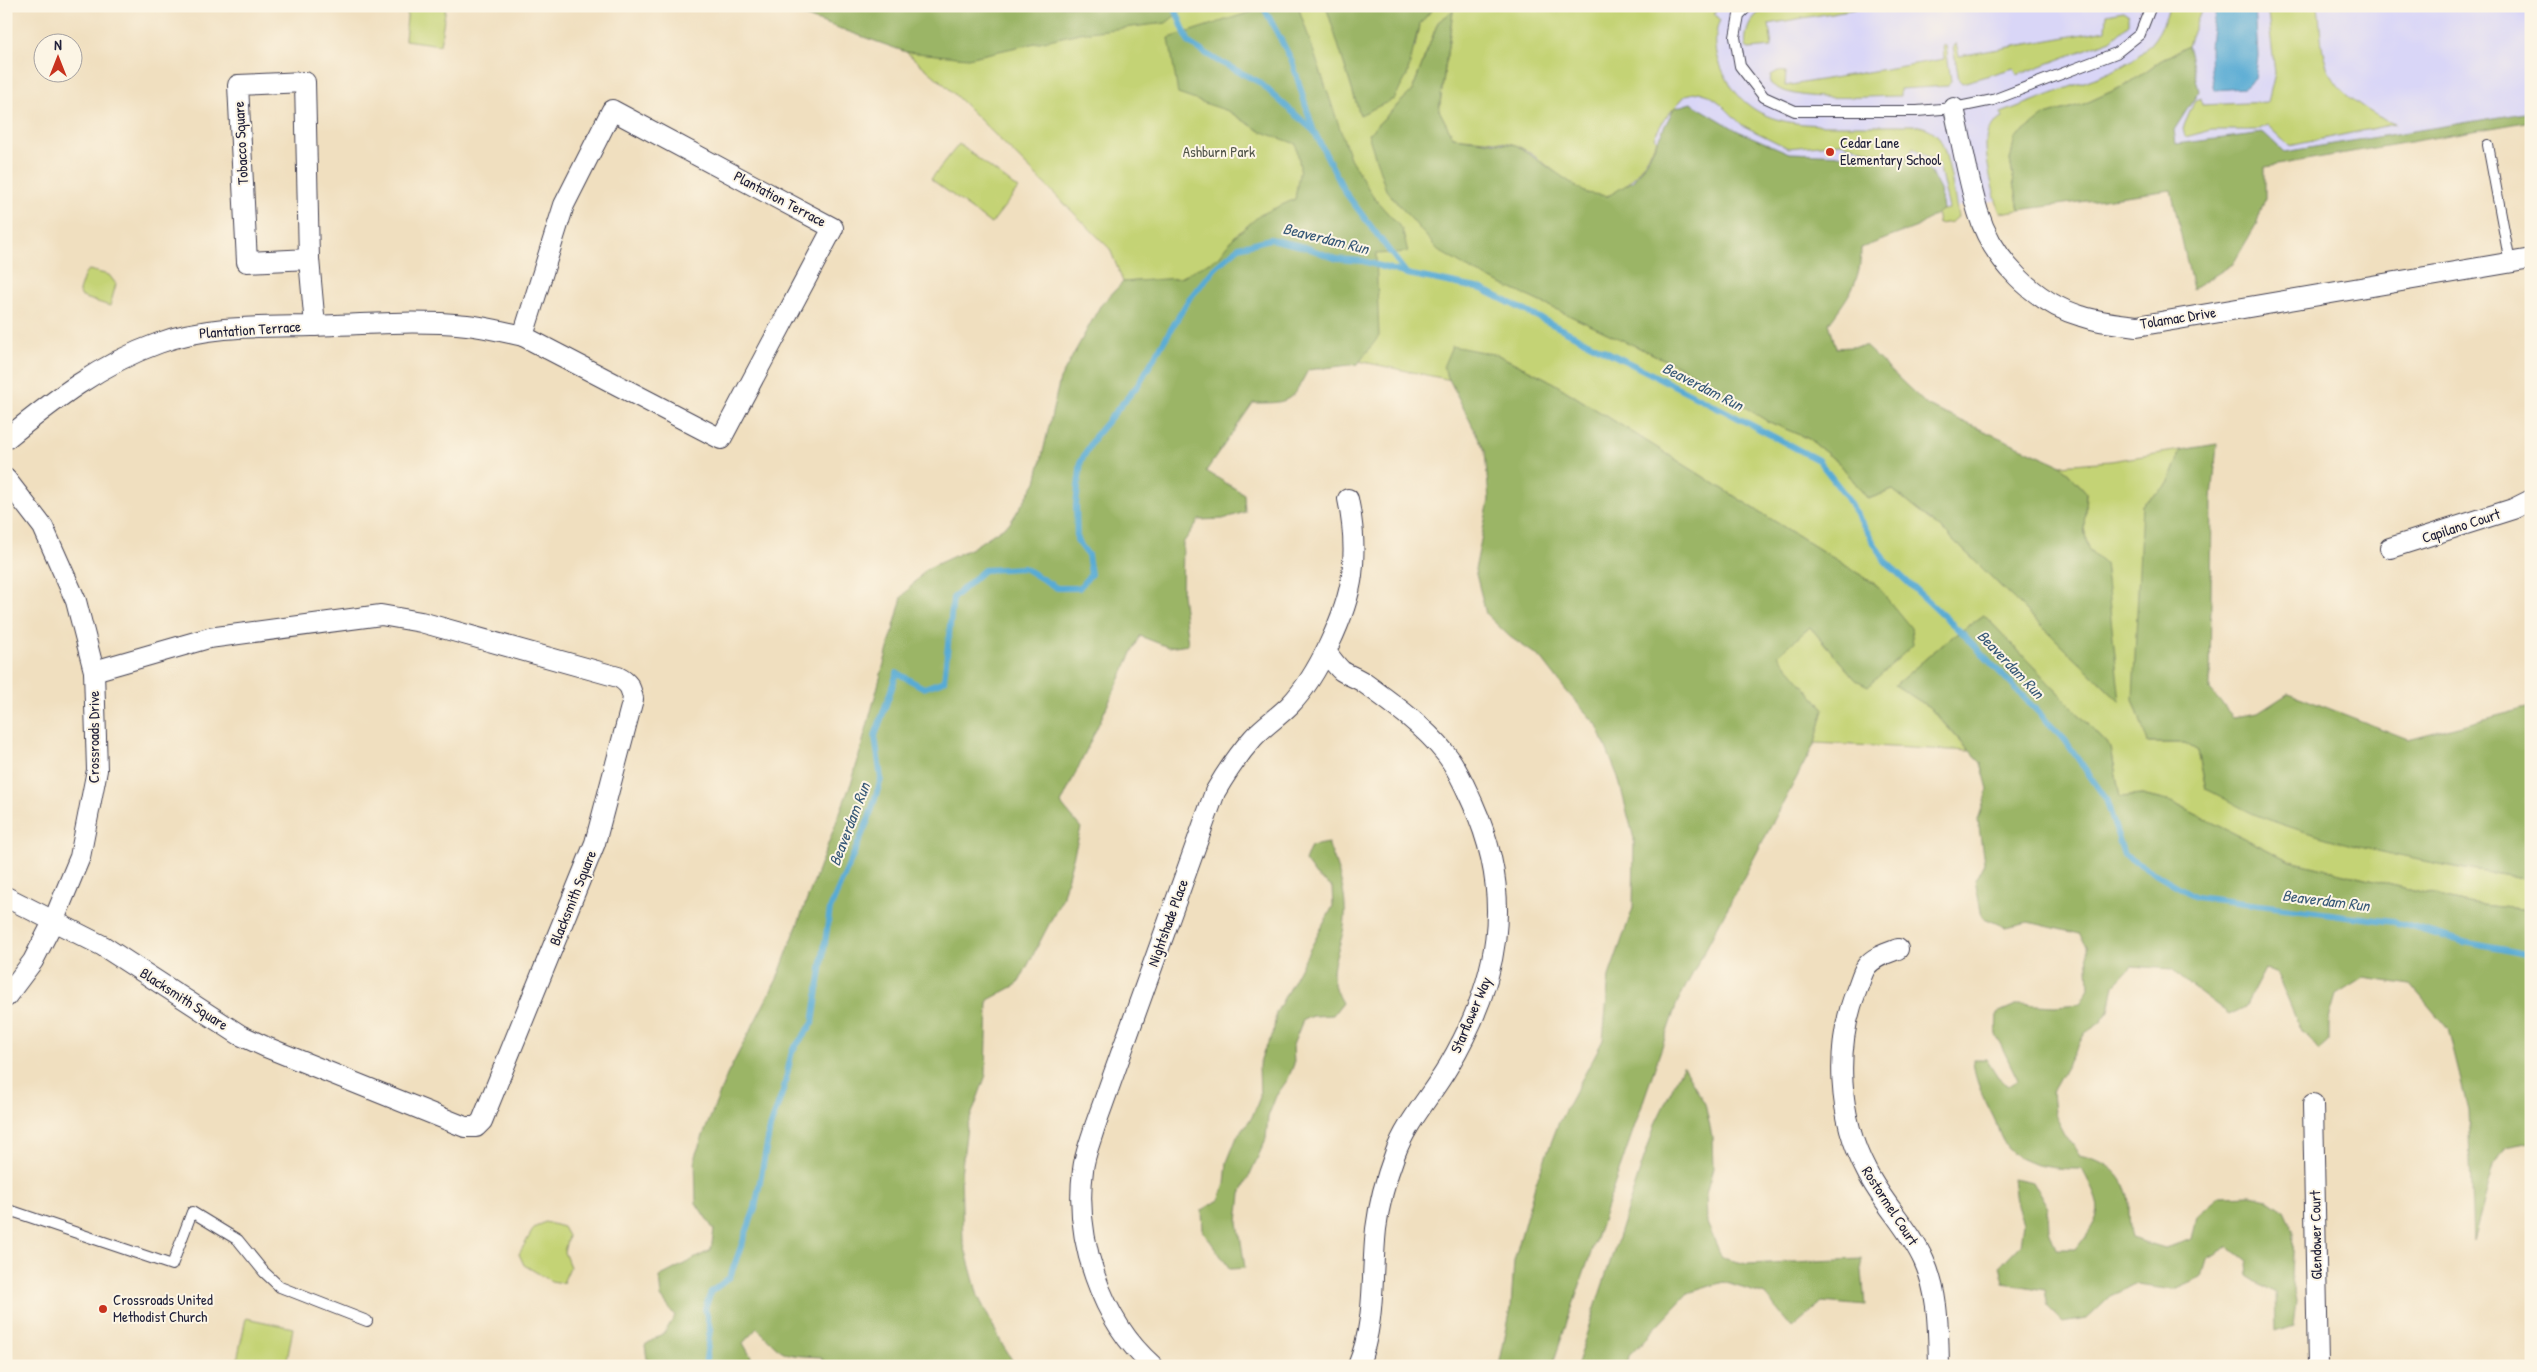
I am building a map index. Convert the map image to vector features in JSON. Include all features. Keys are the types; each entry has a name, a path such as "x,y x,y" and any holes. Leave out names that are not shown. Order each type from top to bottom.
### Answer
{"street":[{"name":"Tobacco Square","path":"309,259 247,262 238,85 305,82 309,259 315,326"},
{"name":"Tolamac Drive","path":"1954,108 1978,213 1990,241 2008,266 2030,288 2055,305 2080,316 2108,323 2137,326 2531,259"},
{"name":"Plantation Terrace","path":"6,439 78,382 106,366 161,342 191,334 224,330 315,326 442,323 468,325 523,336 721,439 833,228 612,110 564,205 523,336"},
{"name":"Crossroads Drive","path":"6,479 44,527 76,601 94,671 97,770 80,857 53,922 33,962 6,997"},
{"name":"Nightshade Place","path":"1153,1366 1143,1357 1119,1325 1102,1293 1090,1261 1081,1210 1083,1169 1095,1126 1215,792 1225,774 1253,738 1289,706 1301,692 1326,652 1348,593 1352,574 1352,520 1348,499"},
{"name":"Capilano Court","path":"2390,548 2513,509 2531,500"},
{"name":"Blacksmith Square","path":"6,897 103,946 240,1035 464,1127 476,1127 482,1120 595,843 633,699 631,688 626,681 618,677 421,622 382,615 209,638 94,671"},
{"name":"Starflower Way","path":"1326,652 1341,670 1361,681 1405,714 1446,754 1462,779 1484,830 1497,884 1498,904 1496,946 1492,968 1479,1003 1448,1066 1395,1153 1376,1229 1369,1334 1358,1366"},
{"name":"Rostormel Court","path":"1898,949 1878,957 1866,967 1853,999 1845,1031 1842,1075 1845,1109 1853,1141 1866,1172 1884,1202 1911,1236 1925,1262 1934,1293 1939,1366"},
{"name":"Glendower Court","path":"2313,1104 2318,1366"}],"lane":[{"path":"1748,6 1739,15 1735,37 1740,66 1764,97 1795,110 1917,111 1954,108 1993,100 2116,53 2140,34 2151,6"},
{"path":"2488,144 2510,263"},
{"path":"6,1210 172,1265 192,1212 238,1240 264,1272 280,1287 367,1321"}],"shaded area":[{"name":"Cedar Lane Elementary School","path":"1354,6 2531,6 2531,112 1568,271"}],"green space":[{"path":"408,6 446,6 440,45 405,40"},
{"path":"776,6 1187,6 1166,23 1080,33 968,58 906,52"},
{"name":"Ashburn Park","path":"865,6 1354,6 1335,33 1360,115 1415,47 1419,25 1435,6 1717,7 1714,14 1720,20 1716,34 1719,62 1735,92 1747,104 1775,119 1791,122 1825,125 1912,125 1929,129 1937,135 1944,151 1958,217 1952,222 1938,224 1936,211 1949,209 1939,164 1913,147 1908,157 1883,155 1841,143 1788,148 1742,125 1719,102 1709,95 1699,92 1686,95 1665,118 1654,137 1657,140 1652,150 1638,172 1620,190 1609,195 1598,196 1585,192 1518,146 1496,141 1453,137 1439,111 1453,12 1438,22 1412,91 1368,134 1491,279 1685,369 1767,421 1809,439 1840,464 1868,499 1893,490 1946,533 2119,701 2105,564 2088,549 2084,528 2086,492 2061,465 2111,461 2181,450 2168,484 2142,505 2148,743 2185,743 2198,751 2206,789 2351,844 2463,869 2531,879 2531,910 2472,904 2290,861 2171,802 2142,795 2120,797 2111,748 1984,615 1944,643 1895,685 1929,707 1969,751 1815,743 1824,709 1777,655 1810,627 1856,680 1875,584 1547,379 1498,355 1466,383 1187,326 1141,281 1123,282 1110,249 945,85 906,52 911,53"},
{"path":"1256,6 1298,6 1350,158 1374,198 1402,229 1408,252 1376,254 1379,336 1358,364 1308,370 1293,395 1288,399 1253,403 1206,471 1244,494 1245,512 1223,519 1199,520 1183,543 1182,594 1188,644 1168,647 1140,636 1061,804 1081,828 1062,899 1018,984 988,1000 986,1075 967,1127 961,1174 963,1241 978,1296 1003,1346 1016,1366 827,1366 821,1357 798,1356 784,1352 757,1328 743,1343 756,1366 648,1366 645,1345 665,1332 675,1316 661,1297 659,1277 711,1250 714,1230 696,1203 695,1156 727,1075 777,979 853,778 902,597 926,569 972,548 1010,523 1036,482 1060,379 1100,306 1123,282 1179,278 1219,257 1234,237 1260,215 1295,199 1300,167 1296,144 1260,131 1228,111 1178,94 1169,38 1254,11"},
{"path":"1326,6 1435,6 1419,25 1407,76 1394,99 1360,115"},
{"path":"1786,6 1871,6 1769,24 1772,47 1749,49 1746,47 1746,35 1754,17 1764,10 1777,10 1777,8"},
{"path":"2169,6 2203,6 2188,45 2160,61 2128,84 2084,104 2045,115 2010,160 2019,210 2000,213 1987,159 1986,138 1988,131 1994,123 2003,118 2001,113 2103,75 2132,60 2144,51 2154,39 2163,24"},
{"path":"2267,6 2318,6 2323,50 2331,75 2342,90 2359,104 2395,124 2289,146 2267,125 2258,130 2212,130 2185,137 2183,128 2195,100 2201,98 2202,105 2268,102 2275,73"},
{"path":"1453,11 1439,110 1453,137 1516,145 1586,193 1608,196 1633,181 1648,159 1674,108 1691,103 1738,131 1789,153 1907,157 1930,171 1940,190 1943,209 1917,227 1861,248 1856,280 1829,323 1836,348 1865,346 1928,406 2061,465 2086,492 2084,528 2088,549 2105,563 2120,702 1946,533 1893,490 1868,499 1840,464 1809,439 1767,421 1685,369 1471,270 1439,251 1386,190 1368,134 1412,91 1438,22"},
{"path":"2123,11 2129,15 2129,24 2111,40 2017,75 2014,68 1962,83 1959,80 1953,46 1956,43 1959,56 2106,30 2107,14"},
{"path":"1943,45 1946,46 1951,81 1948,86 1900,89 1900,96 1831,97 1795,94 1780,90 1770,83 1771,75 1778,71 1786,72 1785,86 1944,59"},
{"path":"2188,45 2199,91 2174,130 2176,144 2264,133 2284,152 2531,112 2531,121 2265,167 2265,199 2257,223 2233,264 2193,289 2171,190 2019,210 2010,160 2015,138 2045,115 2084,104 2128,84 2160,61"},
{"path":"959,144 1018,189 991,224 931,179"},
{"path":"89,270 109,275 116,284 110,306 82,297 79,291 85,273"},
{"path":"1452,346 1498,355 1547,379 1875,584 1911,628 1913,645 1868,686 1856,680 1810,627 1778,655 1824,709 1815,743 1677,1003 1552,1366 1499,1366 1511,1308 1514,1261 1535,1185 1559,1122 1603,1040 1609,976 1633,908 1634,839 1618,777 1597,725 1568,693 1541,658 1510,637 1486,614 1475,570 1489,500 1485,451 1443,367"},
{"path":"2217,444 2212,499 2210,690 2233,717 2258,713 2289,693 2408,739 2531,707 2531,879 2396,855 2329,839 2264,818 2206,789 2198,751 2185,743 2148,743 2133,699 2142,505 2168,484 2181,450"},
{"path":"1984,615 2111,748 2120,797 2142,795 2171,802 2290,861 2472,904 2531,910 2531,1142 2505,1147 2495,1163 2473,1241 2468,1109 2448,1029 2411,985 2363,978 2336,995 2329,1019 2329,1042 2320,1050 2301,1031 2277,974 2265,969 2245,1007 2229,1015 2189,985 2172,969 2132,966 2114,985 2109,1011 2100,1023 2085,1033 2052,1092 2054,1113 2068,1140 2080,1155 2106,1165 2113,1170 2124,1184 2129,1203 2132,1238 2165,1248 2192,1239 2197,1216 2220,1196 2251,1195 2268,1199 2284,1210 2294,1232 2292,1278 2297,1301 2294,1326 2276,1332 2275,1293 2248,1276 2247,1261 2229,1247 2207,1260 2202,1277 2175,1289 2137,1284 2110,1296 2087,1318 2063,1322 2048,1307 2045,1290 2004,1283 2000,1266 2020,1245 2023,1223 2016,1203 2013,1178 2033,1182 2048,1208 2049,1230 2056,1249 2076,1249 2092,1227 2098,1210 2094,1194 2082,1169 2038,1165 2027,1161 2010,1150 2001,1138 1980,1088 1975,1074 1973,1059 1986,1059 1998,1078 2008,1086 2018,1080 1996,1035 1997,1013 2018,1004 2055,1006 2080,1004 2089,988 2087,945 2079,934 2029,922 2005,927 1982,917 1975,880 1984,863 1978,820 1988,789 1981,763 1929,707 1895,685 1944,643"},
{"path":"1328,843 1343,889 1345,909 1343,930 1333,970 1336,991 1342,1003 1333,1015 1312,1016 1303,1020 1293,1045 1294,1064 1288,1079 1276,1096 1268,1117 1266,1139 1241,1194 1238,1222 1245,1268 1230,1269 1203,1231 1202,1210 1219,1200 1225,1184 1227,1162 1237,1137 1252,1117 1260,1097 1259,1065 1264,1050 1273,1035 1276,1013 1333,906 1332,887 1316,876 1305,861 1311,846"},
{"path":"1683,1066 1705,1104 1712,1136 1713,1168 1706,1194 1707,1223 1722,1258 1747,1264 1861,1259 1865,1306 1822,1302 1792,1328 1765,1295 1723,1282 1688,1293 1629,1356 1627,1366 1576,1366 1656,1122"},
{"path":"545,1222 563,1227 568,1236 564,1252 570,1267 563,1283 551,1281 524,1265 519,1254 534,1228"},
{"path":"246,1318 293,1328 286,1366 266,1366 237,1360"}],"water":[{"path":"2218,6 2255,6 2258,56 2255,79 2244,88 2215,90 2213,86 2210,46 2212,26"}],"waterway":[{"path":"1174,6 1189,43 1218,61 1259,82 1314,131 1345,192 1406,273"},
{"path":"1263,6 1292,61 1313,129"},
{"name":"Beaverdam Run","path":"705,1366 710,1329 705,1308 711,1292 730,1277 755,1208 770,1128 784,1088 792,1051 813,1023 830,909 869,818 881,779 875,736 897,673 924,688 944,681 953,598 984,570 1024,568 1057,588 1079,588 1091,574 1088,555 1077,540 1076,505 1081,461 1096,435 1138,385 1189,299 1216,267 1239,247 1270,239 1305,247 1337,259 1363,261 1407,274 1482,289 1818,460 1844,493 1885,561 1964,635 2065,740 2106,799 2124,855 2196,897 2394,922 2464,942 2531,955"}],"place":[{"name":"Cedar Lane Elementary School","path":"1830,152"},
{"name":"Crossroads United Methodist Church","path":"103,1309"}]}
